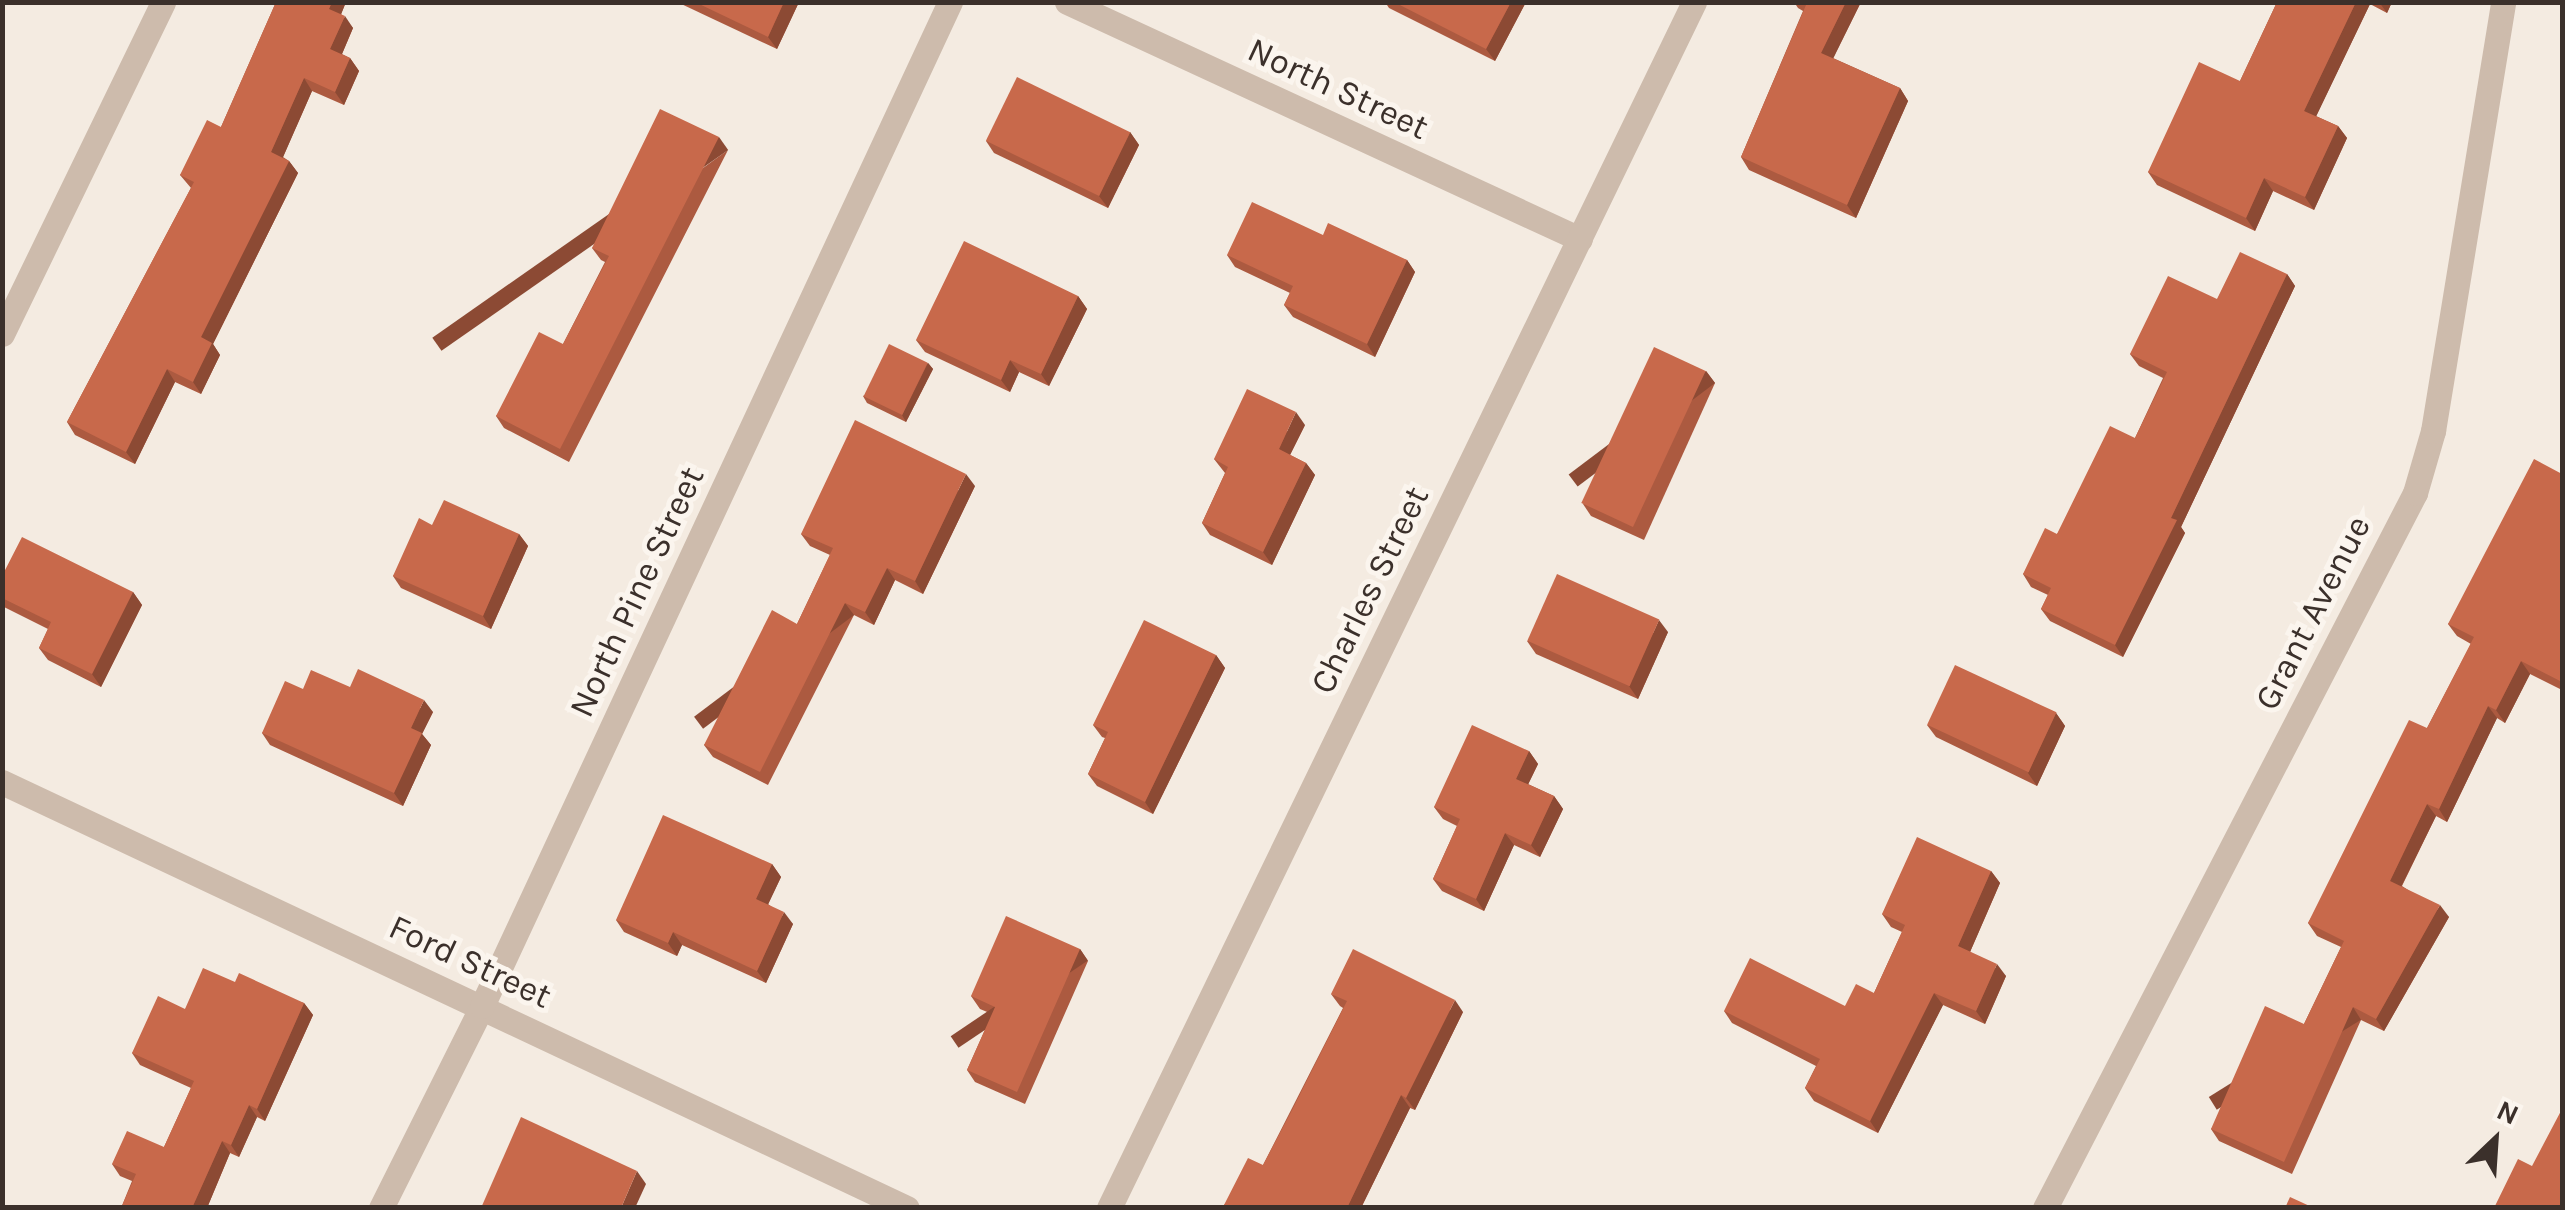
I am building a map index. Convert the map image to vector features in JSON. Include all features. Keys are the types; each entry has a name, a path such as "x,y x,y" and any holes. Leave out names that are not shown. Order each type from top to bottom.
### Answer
{"street":[{"path":"2,334 163,2"},
{"name":"North Pine Street","path":"381,1208 482,1006 950,2"},
{"name":"North Street","path":"1067,2 1580,239"},
{"name":"Charles Street","path":"1109,1208 1694,2"},
{"name":"Grant Avenue","path":"2045,1208 2414,493 2434,431 2503,2"},
{"name":"Ford Street","path":"2,782 907,1208"}],"building":[{"path":"276,2 332,2 329,9 345,16 330,49 350,58 335,92 304,78 271,152 289,161 201,337 212,343 193,382 167,369 126,452 67,422 194,182 180,175 207,120 221,127"},
{"path":"695,2 784,2 768,37"},
{"path":"1394,2 1511,2 1486,49"},
{"path":"1802,2 1846,2 1821,53 1900,88 1847,205 1741,157 1806,5"},
{"path":"2277,2 2356,2 2304,111 2338,126 2305,197 2264,178 2246,218 2148,172 2199,62 2240,81"},
{"path":"1017,77 1130,132 1099,196 986,141"},
{"path":"660,109 719,137 560,449 496,416 539,332 563,344 609,256 592,248"},
{"path":"1252,202 1323,235 1328,223 1407,260 1367,344 1284,305 1293,286 1227,255"},
{"path":"964,241 1078,296 1041,374 1010,360 1001,380 916,340"},
{"path":"2240,252 2287,274 2171,518 2177,520 2115,645 2041,609 2051,588 2023,574 2045,528 2057,534 2110,426 2135,438 2167,372 2130,354 2168,276 2217,299"},
{"path":"889,344 928,363 902,415 864,396"},
{"path":"1654,347 1706,371 1633,527 1581,503"},
{"path":"1247,389 1296,412 1279,449 1306,463 1263,552 1202,523 1228,467 1214,459"},
{"path":"855,420 966,474 915,581 887,568 865,612 845,603 760,772 704,745 772,610 797,624 833,548 801,534"},
{"path":"2534,459 2562,474 2562,682 2521,661 2496,710 2488,706 2439,809 2427,804 2390,881 2440,905 2376,1019 2353,1007 2284,1162 2211,1129 2265,1006 2304,1024 2344,941 2308,923 2409,720 2427,728 2474,637 2448,624"},
{"path":"444,500 519,534 483,616 393,576 419,518 432,525"},
{"path":"22,537 133,592 92,674 39,648 51,622 2,598 2,576"},
{"path":"1557,574 1659,620 1630,686 1527,641"},
{"path":"1144,620 1216,655 1145,802 1088,774 1108,732 1093,725"},
{"path":"1955,665 2057,712 2029,772 1927,725"},
{"path":"358,669 424,700 411,728 422,733 394,793 262,733 285,681 303,689 311,670 350,687"},
{"path":"1472,725 1529,751 1516,779 1554,796 1531,845 1505,833 1476,899 1433,879 1460,819 1434,807"},
{"path":"663,815 772,864 756,899 784,912 757,971 673,932 668,943 616,920"},
{"path":"1917,837 1991,871 1958,946 1997,964 1976,1011 1934,993 1870,1121 1805,1088 1820,1059 1724,1011 1750,958 1845,1006 1856,984 1874,993 1905,925 1882,914"},
{"path":"1006,916 1080,949 1017,1092 967,1070 995,1007 971,996"},
{"path":"1353,949 1455,1000 1406,1098 1401,1095 1347,1208 1229,1208 1224,1205 1248,1158 1263,1165 1347,1001 1331,994"},
{"path":"203,968 235,982 239,973 304,1003 257,1109 249,1105 231,1145 222,1141 192,1208 121,1208 136,1174 112,1164 127,1131 164,1147 194,1081 132,1053 158,996 185,1009"},
{"path":"2562,1109 2562,1208 2494,1208 2518,1159 2532,1166"},
{"path":"521,1117 637,1171 621,1208 481,1208"},
{"path":"2290,1197 2314,1208 2285,1208"}]}
